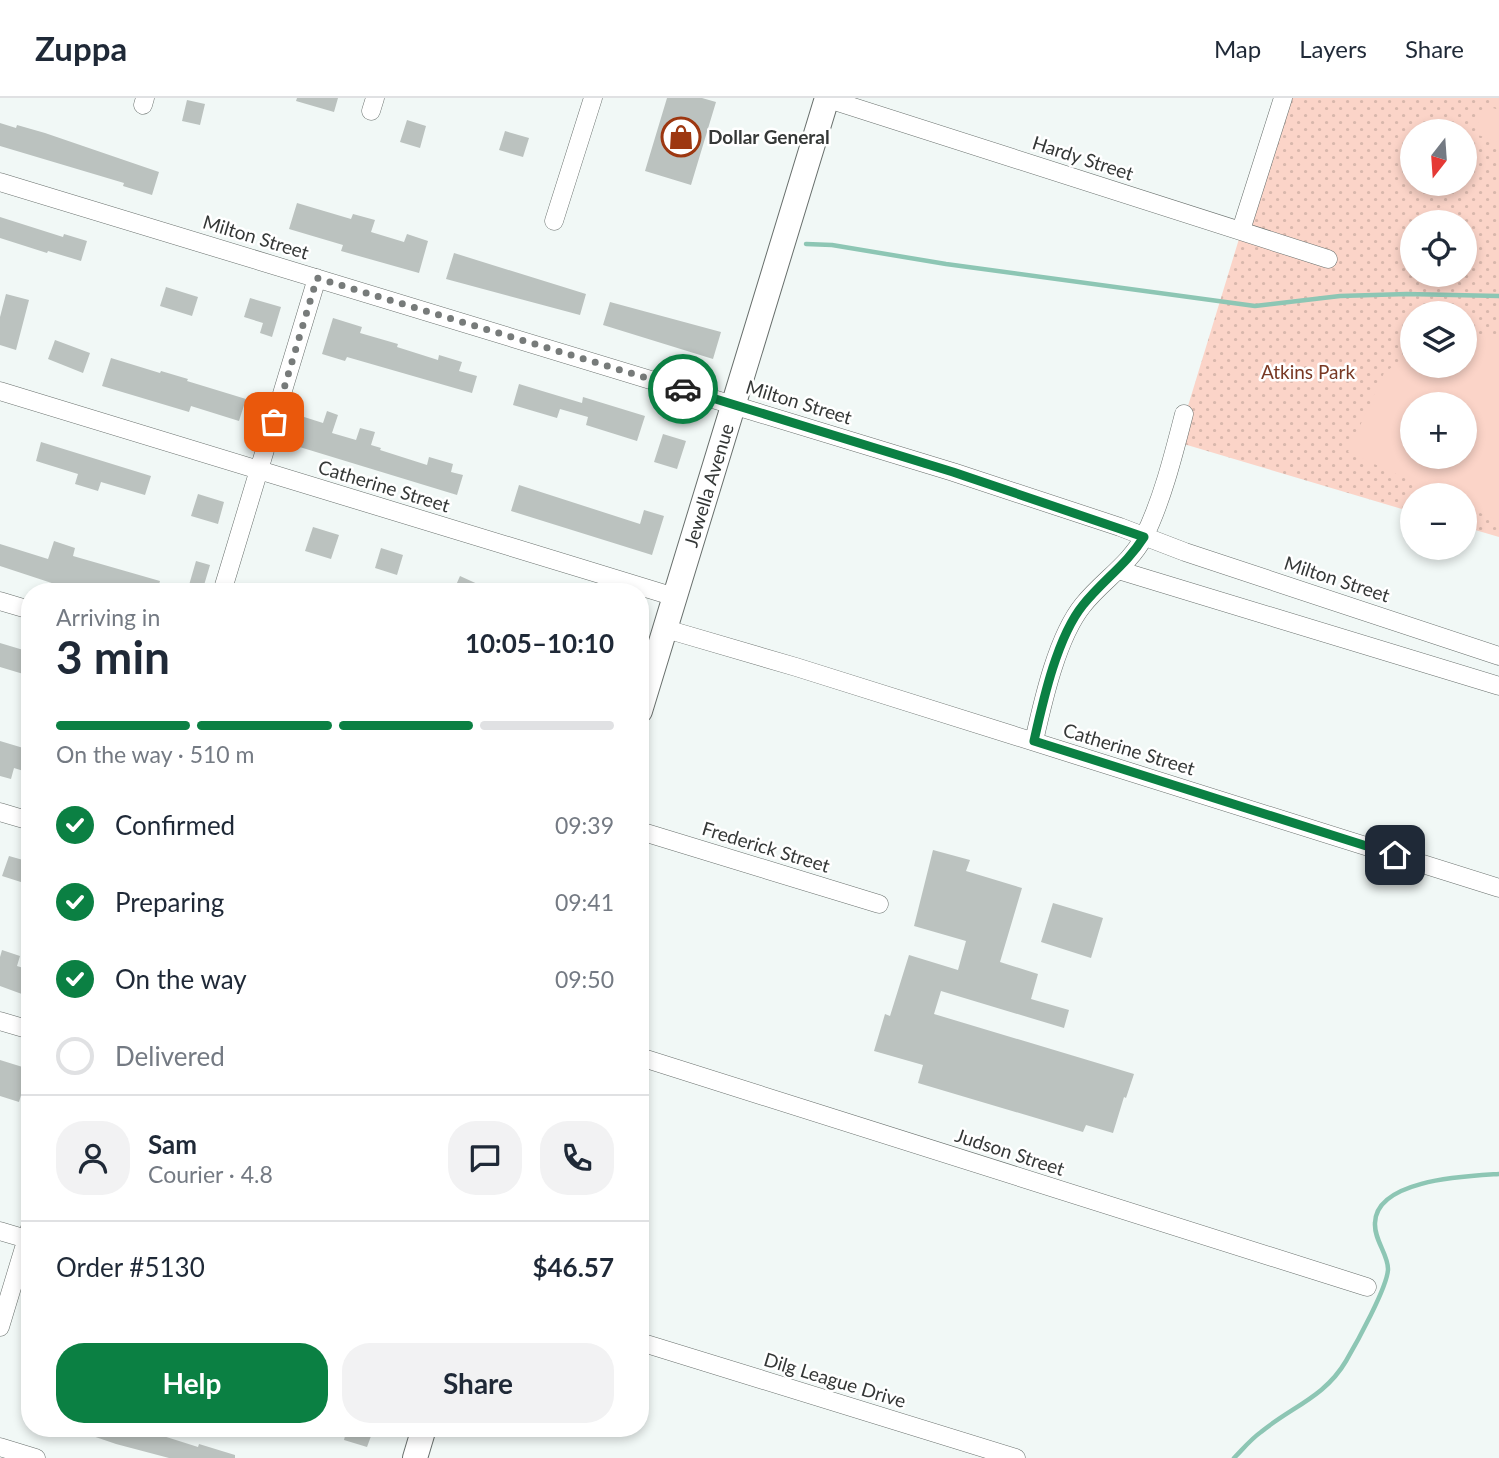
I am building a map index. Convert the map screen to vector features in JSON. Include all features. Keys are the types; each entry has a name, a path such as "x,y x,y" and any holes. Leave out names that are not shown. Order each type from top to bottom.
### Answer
{"main road":[{"name":"Jewella Avenue","path":"649,683 826,98"},
{"path":"415,1458 421,1437"}],"street":[{"path":"554,221 593,98"},
{"name":"Hardy Street","path":"826,98 1328,259"},
{"path":"1241,230 1283,98"},
{"name":"Milton Street","path":"0,182 953,472 1499,656"},
{"path":"225,583 317,278"},
{"name":"Catherine Street","path":"0,391 629,583"},
{"path":"1034,741 1043,704 1070,625 1083,605 1118,570 1144,537 1184,414"},
{"path":"1118,570 1499,686"},
{"name":"Catherine Street","path":"649,589 675,597"},
{"path":"0,601 21,607"},
{"name":"Catherine Street","path":"666,629 796,667 1499,888"},
{"path":"0,812 21,818"},
{"name":"Frederick Street","path":"649,834 878,904"},
{"path":"0,1021 21,1027"},
{"name":"Judson Street","path":"649,1060 1367,1287"},
{"path":"0,1231 21,1235"},
{"path":"0,1327 21,1261"},
{"name":"Dilg League Drive","path":"649,1345 1016,1458"},
{"path":"0,1447 36,1458"}],"green space":[{"name":"Atkins Park","path":"1282,98 1499,98 1499,537 1477,531 1477,483 1400,483 1400,508 1177,442"},
{"path":"1484,105 1499,110 1499,142 1477,135"},
{"path":"1477,336 1499,337 1499,519 1477,511 1477,483 1416,483 1348,452 1384,373 1400,361 1400,378 1477,378"}],"building":[{"path":"297,98 338,98 334,112 296,101"},
{"name":"Dollar General","path":"667,98 702,98 716,102 691,185 645,171"},
{"path":"187,100 205,104 200,125 182,121"},
{"path":"407,120 426,126 420,148 400,142"},
{"path":"0,123 45,133 159,172 152,195 123,186 124,183 0,146"},
{"path":"505,131 529,138 523,157 499,150"},
{"path":"297,203 351,219 353,214 375,220 371,232 404,242 407,234 428,241 419,273 341,251 343,245 289,229"},
{"path":"0,217 63,237 64,234 87,241 81,261 0,238"},
{"path":"454,253 586,294 580,315 446,279"},
{"path":"166,287 198,297 192,316 160,306"},
{"path":"6,294 29,300 16,350 0,345 0,317"},
{"path":"250,298 281,307 272,337 260,333 263,323 244,317"},
{"path":"610,302 721,332 713,359 603,325"},
{"path":"333,318 362,327 360,333 398,344 397,347 438,360 439,355 462,362 459,371 477,376 472,393 347,357 345,361 322,354"},
{"path":"55,340 90,353 83,373 48,359"},
{"path":"111,358 188,379 187,381 246,399 239,421 191,406 189,412 102,386"},
{"path":"519,384 582,403 583,397 645,416 637,441 586,425 588,417 560,409 557,418 513,405"},
{"path":"327,411 338,415 332,433 356,440 360,428 375,432 371,445 381,448 380,450 427,465 429,457 453,464 451,472 463,475 457,495 293,445 301,416 323,423"},
{"path":"663,434 686,441 677,469 654,462"},
{"path":"41,442 151,476 145,495 101,482 98,491 75,484 78,474 36,461"},
{"path":"519,485 640,524 644,510 664,516 652,555 511,511"},
{"path":"198,494 224,502 218,524 191,516"},
{"path":"313,527 339,535 331,559 305,551"},
{"path":"54,541 75,548 73,556 160,581 52,583 0,566 0,544 48,559"},
{"path":"381,548 403,555 397,575 375,568"},
{"path":"196,561 210,565 205,583 190,583"},
{"path":"460,576 475,583 457,583"},
{"path":"0,643 21,649 21,673 0,667"},
{"path":"0,741 21,747 21,770 14,768 11,779 0,776"},
{"path":"933,850 970,860 966,871 1022,888 1000,962 1038,974 1031,999 1069,1010 1064,1028 941,991 934,1014 1134,1074 1113,1133 1086,1125 1083,1132 918,1083 923,1065 874,1051 885,1014 890,1016 909,955 958,970 966,941 914,926"},
{"path":"9,856 21,859 21,882 2,876"},
{"path":"1053,903 1103,918 1091,958 1041,942"},
{"path":"2,950 20,956 17,966 21,967 21,994 0,986"},
{"path":"0,1060 21,1067 19,1102 0,1096"},
{"path":"96,1437 166,1437 235,1455 235,1458 169,1458"},
{"path":"345,1437 371,1437 367,1447 344,1440"}],"waterway":[{"path":"806,244 832,245 946,264 1255,306 1340,296 1499,296"},
{"path":"1234,1458 1272,1423 1318,1393 1346,1361 1371,1315 1387,1277 1386,1258 1375,1229 1379,1208 1390,1197 1426,1183 1499,1174"}],"way so far":[{"path":"274,422 317,278 683,389"}],"place":[{"name":"Dollar General","path":"681,137"}],"route":[{"path":"683,389 953,472 1144,537 1129,558 1083,605 1070,625 1043,704 1034,741 1395,855"}]}
